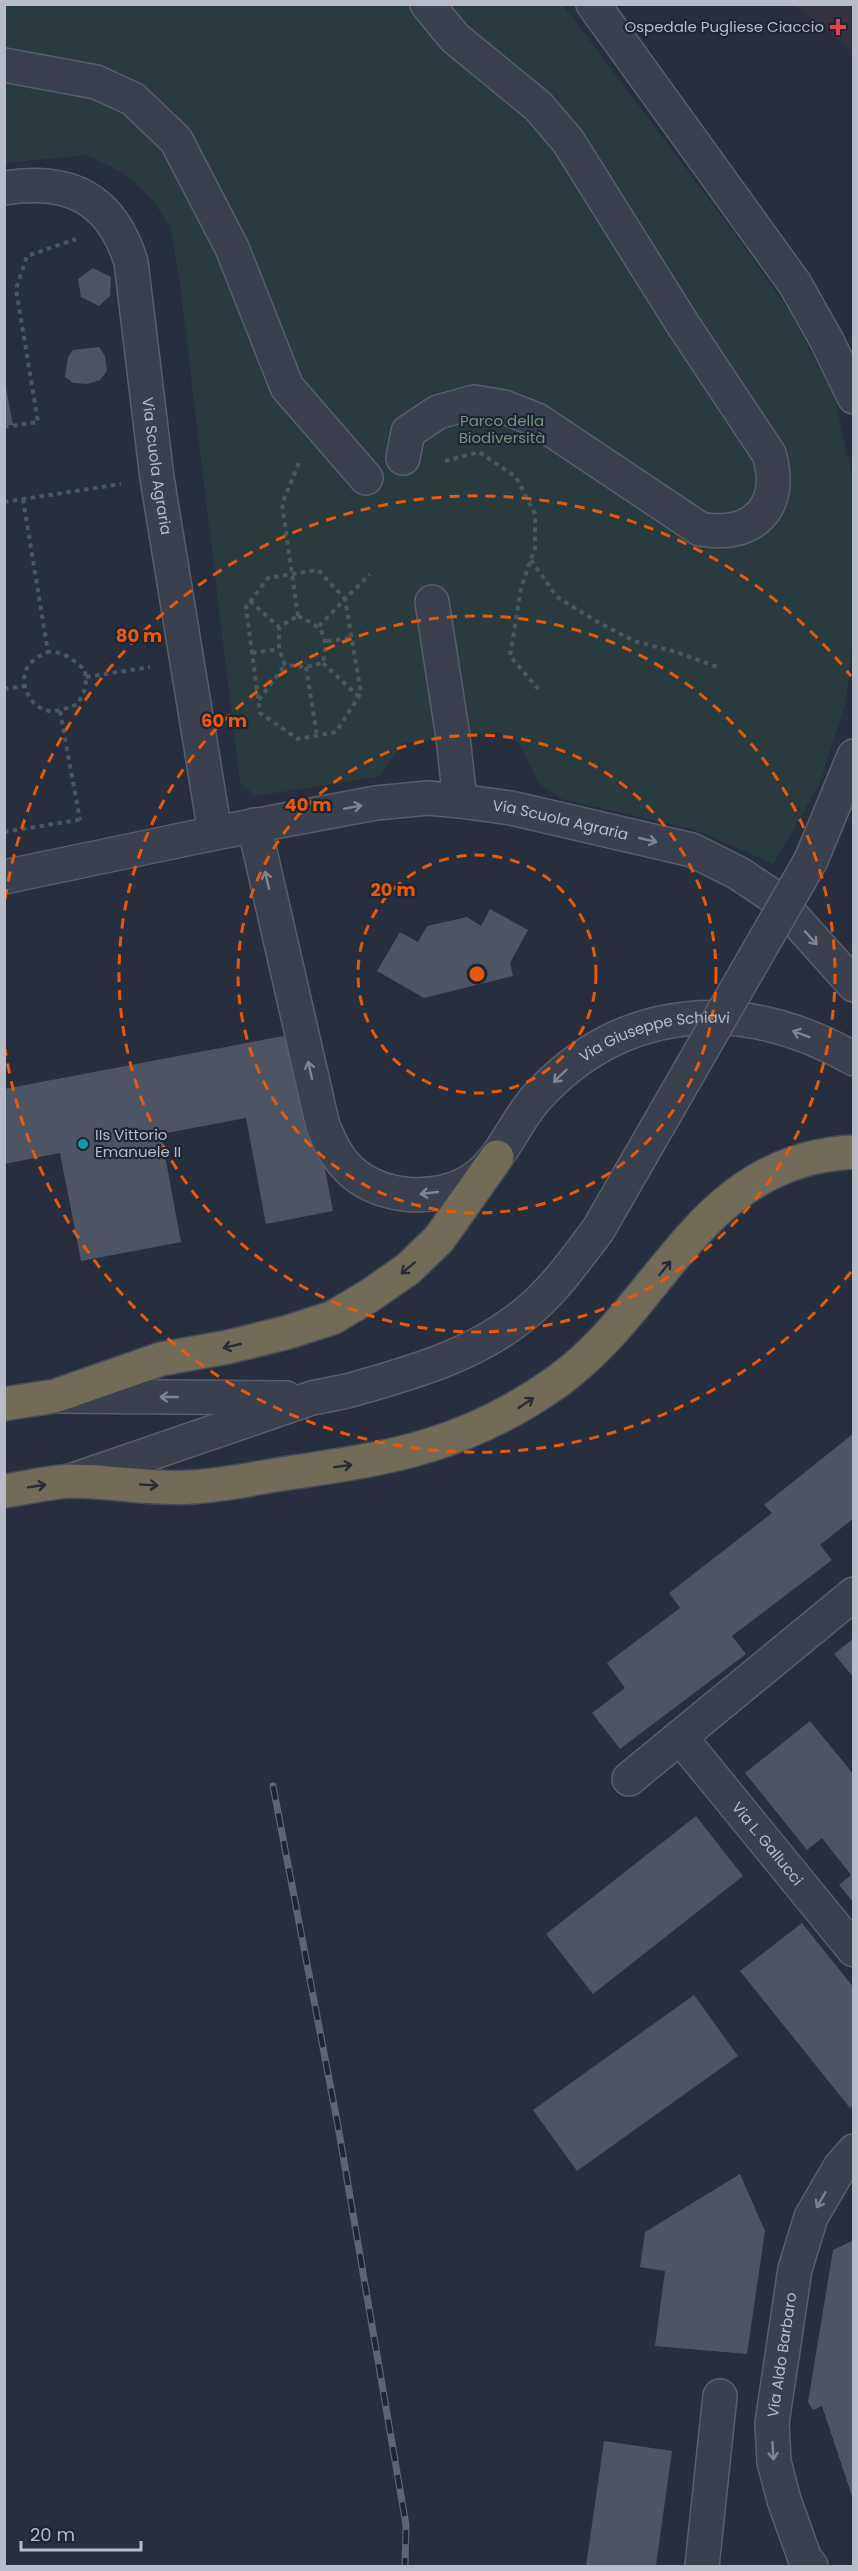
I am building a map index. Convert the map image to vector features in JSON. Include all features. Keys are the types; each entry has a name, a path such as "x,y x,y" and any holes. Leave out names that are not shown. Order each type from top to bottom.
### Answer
{"highway":[{"path":"4,1491 70,1481 191,1487 371,1462 428,1448 474,1431 520,1407 593,1352 624,1319 696,1229 722,1204 745,1187 794,1163 833,1153 854,1152"},
{"path":"4,1404 55,1396 161,1359 240,1344 332,1318 408,1269 440,1239 498,1157"}],"street":[{"path":"403,458 408,432 438,412 474,402 504,407 537,420 700,529 719,533 737,530 754,521 766,507 773,490 774,472 769,454 682,323 568,141 538,106 455,38 428,4"},
{"path":"593,4 795,284 827,341 854,398"},
{"path":"4,65 96,82 133,99 176,140 232,248 287,387 366,478"},
{"name":"Via Scuola Agraria","path":"4,188 24,185 50,187 75,193 94,201 123,237 131,262 157,478 215,833"},
{"path":"432,602 453,737 460,801"},
{"path":"70,1481 312,1398 410,1374 453,1357 496,1334 533,1308 567,1272 598,1230 811,860 854,756"},
{"name":"Via Scuola Agraria","path":"4,877 254,825 376,803 428,798 460,801 511,808 692,850 738,873 777,899 854,985"},
{"name":"Via Giuseppe Schiavi","path":"254,825 323,1126 332,1148 346,1167 363,1180 385,1190 430,1194 455,1189 474,1178 498,1157 537,1097 568,1067 602,1046 645,1028 684,1017 718,1017 765,1023 797,1032 854,1059"},
{"path":"55,1396 312,1398"},
{"path":"629,1779 854,1594"},
{"name":"Via L. Gallucci","path":"680,1737 854,1950"},
{"name":"Via Aldo Barbaro","path":"811,2566 805,2559 784,2500 774,2462 772,2423 795,2269 811,2217 849,2164"},
{"path":"702,2566 720,2397"}],"path":[{"path":"4,427 38,422 16,289 27,256 74,241 104,211"},
{"path":"298,616 282,504 316,421"},
{"path":"445,461 479,452 516,477 535,514 535,548 521,588 510,656 540,691"},
{"path":"4,502 132,482"},
{"path":"23,499 48,652"},
{"path":"531,560 557,597 596,621 634,641 676,652 720,668"},
{"path":"318,570 345,598 361,693 336,732 297,739 260,714 246,607 268,578 292,574 318,570"},
{"path":"319,626 370,574"},
{"path":"250,601 279,627 279,649 285,665"},
{"path":"298,616 319,626 327,641 323,663"},
{"path":"279,627 298,616"},
{"path":"327,641 352,638"},
{"path":"252,653 279,649"},
{"path":"55,651 72,659 85,670 86,677 86,687 78,704 60,711 44,710 31,701 24,686 26,670 35,658 48,652 55,651"},
{"path":"323,663 358,697"},
{"path":"285,665 306,667 323,663"},
{"path":"259,701 285,665"},
{"path":"86,677 160,666"},
{"path":"306,667 317,736"},
{"path":"4,688 24,686"},
{"path":"60,711 80,820"},
{"path":"4,832 91,818"}],"shaded area":[{"name":"Ospedale Pugliese Ciaccio","path":"793,5 853,5 853,50"}],"green space":[{"name":"Parco della Biodiversità","path":"5,5 563,5 724,219 788,309 834,397 854,485 854,626 846,701 819,785 773,864 693,829 562,799 539,784 519,743 498,732 403,743 380,776 256,796 240,783 179,277 170,227 151,198 122,172 87,155 5,163"}],"building":[{"path":"93,268 111,277 110,296 99,306 81,297 78,279"},
{"path":"99,347 105,356 107,371 100,380 87,384 73,383 65,377 68,357 73,350"},
{"path":"4,378 13,425 4,426"},
{"path":"490,909 528,930 510,963 513,976 424,998 377,971 400,932 418,942 427,926 467,917 481,926"},
{"name":"IIs Vittorio Emanuele II","path":"299,1033 333,1211 266,1224 246,1118 161,1134 181,1242 81,1261 60,1153 4,1164 4,1089"},
{"path":"854,1433 854,1518 820,1545 832,1560 732,1636 746,1654 620,1749 592,1713 625,1688 607,1663 680,1608 669,1593 772,1513 764,1505"},
{"path":"854,1638 854,1678 834,1654"},
{"path":"810,1721 854,1775 854,1903 839,1885 851,1875 822,1838 807,1850 745,1773"},
{"path":"696,1816 743,1876 593,1994 546,1934"},
{"path":"802,1923 854,1988 854,2105 850,2108 740,1971"},
{"path":"694,1995 738,2056 577,2171 533,2110"},
{"path":"740,2174 765,2231 747,2354 655,2346 665,2271 640,2267 645,2232"},
{"path":"854,2240 853,2499 822,2406 813,2410 808,2402 833,2250"},
{"path":"604,2441 672,2451 656,2566 586,2566"}],"railway":[{"path":"273,1786 338,2126 406,2525 405,2566"}],"place":[{"name":"Ospedale Pugliese Ciaccio","path":"838,27"},
{"name":"IIs Vittorio Emanuele II","path":"83,1144"}]}
